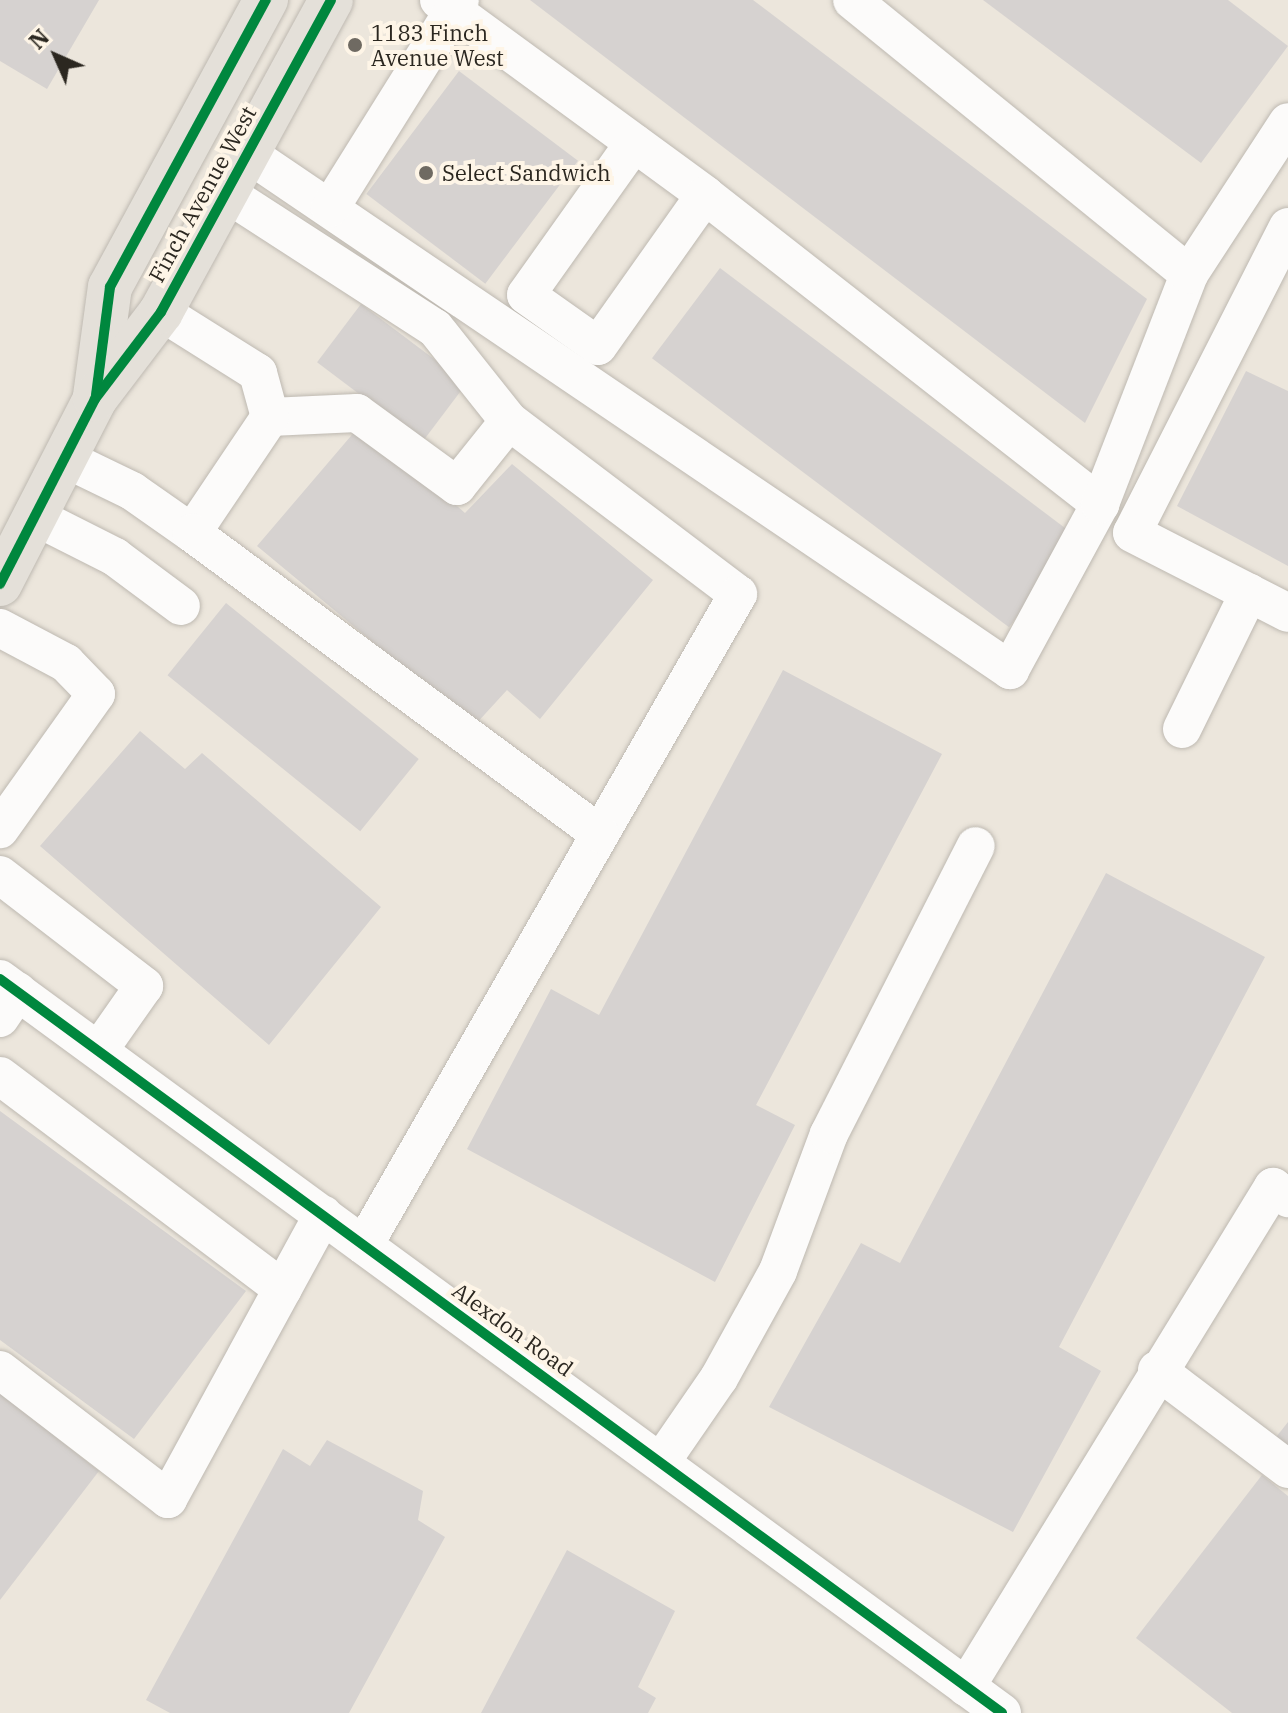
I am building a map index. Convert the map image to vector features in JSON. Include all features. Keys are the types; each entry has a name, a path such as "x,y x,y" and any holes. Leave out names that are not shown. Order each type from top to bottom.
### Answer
{"main road":[{"name":"Finch Avenue West","path":"95,399 110,287 266,0"},
{"name":"Finch Avenue West","path":"0,584 95,399 161,312 331,0"}],"street":[{"path":"852,0 1189,274"},
{"path":"330,208 451,4 705,195 1100,504"},
{"path":"247,153 1010,670 1100,504 1189,274 1288,122"},
{"path":"634,143 526,295 598,346 705,195"},
{"path":"226,193 435,328 509,421 738,594 364,1245"},
{"path":"1288,227 1132,533 1288,613"},
{"path":"161,312 258,373 270,417 192,533"},
{"path":"270,417 357,413 457,486 509,421"},
{"path":"64,458 132,491 192,533 600,834"},
{"path":"34,516 115,557 181,606"},
{"path":"1182,729 1249,593"},
{"path":"0,628 66,663 96,694 0,829"},
{"path":"661,1462 719,1378 778,1271 829,1134 976,846"},
{"path":"0,875 144,986 99,1050"},
{"name":"Alexdon Road","path":"6,996 99,1050 1002,1713"},
{"path":"0,1076 283,1289"},
{"path":"966,1687 1157,1370 1273,1187 1288,1198"},
{"path":"0,1370 168,1499 323,1215"},
{"path":"1157,1370 1288,1469"}],"building":[{"path":"0,0 99,0 47,89 0,61"},
{"path":"530,0 753,0 1147,299 1085,423"},
{"path":"983,0 1228,0 1288,46 1201,163"},
{"path":"459,71 578,161 485,284 366,194"},
{"path":"720,268 1077,537 1009,627 652,358"},
{"path":"361,304 466,383 422,442 317,362"},
{"path":"1246,371 1288,391 1288,566 1177,506"},
{"path":"362,423 465,513 512,464 653,580 540,719 507,690 474,726 257,546"},
{"path":"226,603 419,759 360,831 167,675"},
{"path":"783,670 942,754 756,1105 795,1125 715,1282 467,1149 551,989 599,1015"},
{"path":"140,731 185,769 202,753 381,907 269,1045 40,846"},
{"path":"1106,873 1265,957 1059,1347 1101,1371 1013,1532 769,1407 861,1243 900,1263"},
{"path":"0,1111 246,1291 134,1439 0,1340"},
{"path":"0,1393 99,1471 0,1600"},
{"path":"1288,1422 1288,1452 1273,1441"},
{"path":"327,1440 423,1491 418,1520 445,1537 349,1713 170,1713 146,1700 283,1449 310,1466"},
{"path":"1262,1475 1288,1496 1288,1713 1232,1713 1136,1638"},
{"path":"567,1550 675,1611 638,1687 656,1698 648,1713 481,1713"}],"cycle path":[{"path":"96,395 110,287 266,0"},
{"path":"0,584 95,399 161,312 331,0"},
{"path":"0,979 1002,1713"}],"place":[{"name":"1183 Finch Avenue West","path":"355,45"},
{"name":"Select Sandwich","path":"426,173"}]}
